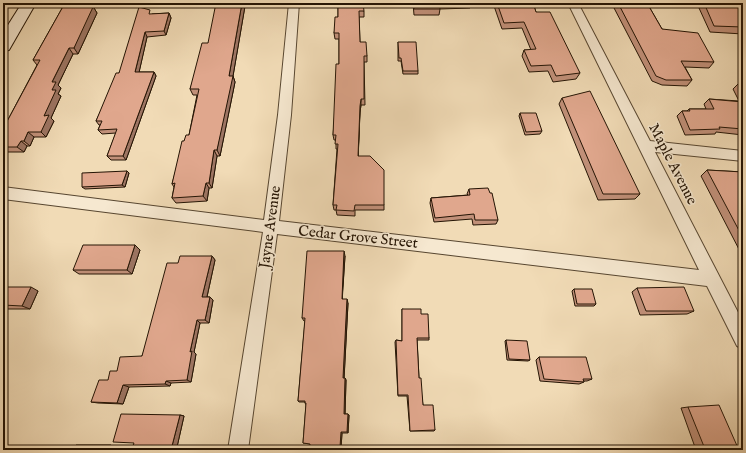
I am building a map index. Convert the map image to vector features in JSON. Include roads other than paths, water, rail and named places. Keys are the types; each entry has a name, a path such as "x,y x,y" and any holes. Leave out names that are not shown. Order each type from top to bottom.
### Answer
{"street":[{"path":"3,46 29,3"},
{"name":"Jayne Avenue","path":"238,450 271,227 290,67 294,3"},
{"name":"Maple Avenue","path":"573,3 743,340"},
{"path":"688,3 743,7"},
{"path":"646,146 743,156"},
{"name":"Cedar Grove Street","path":"3,193 271,227 713,279"}]}
